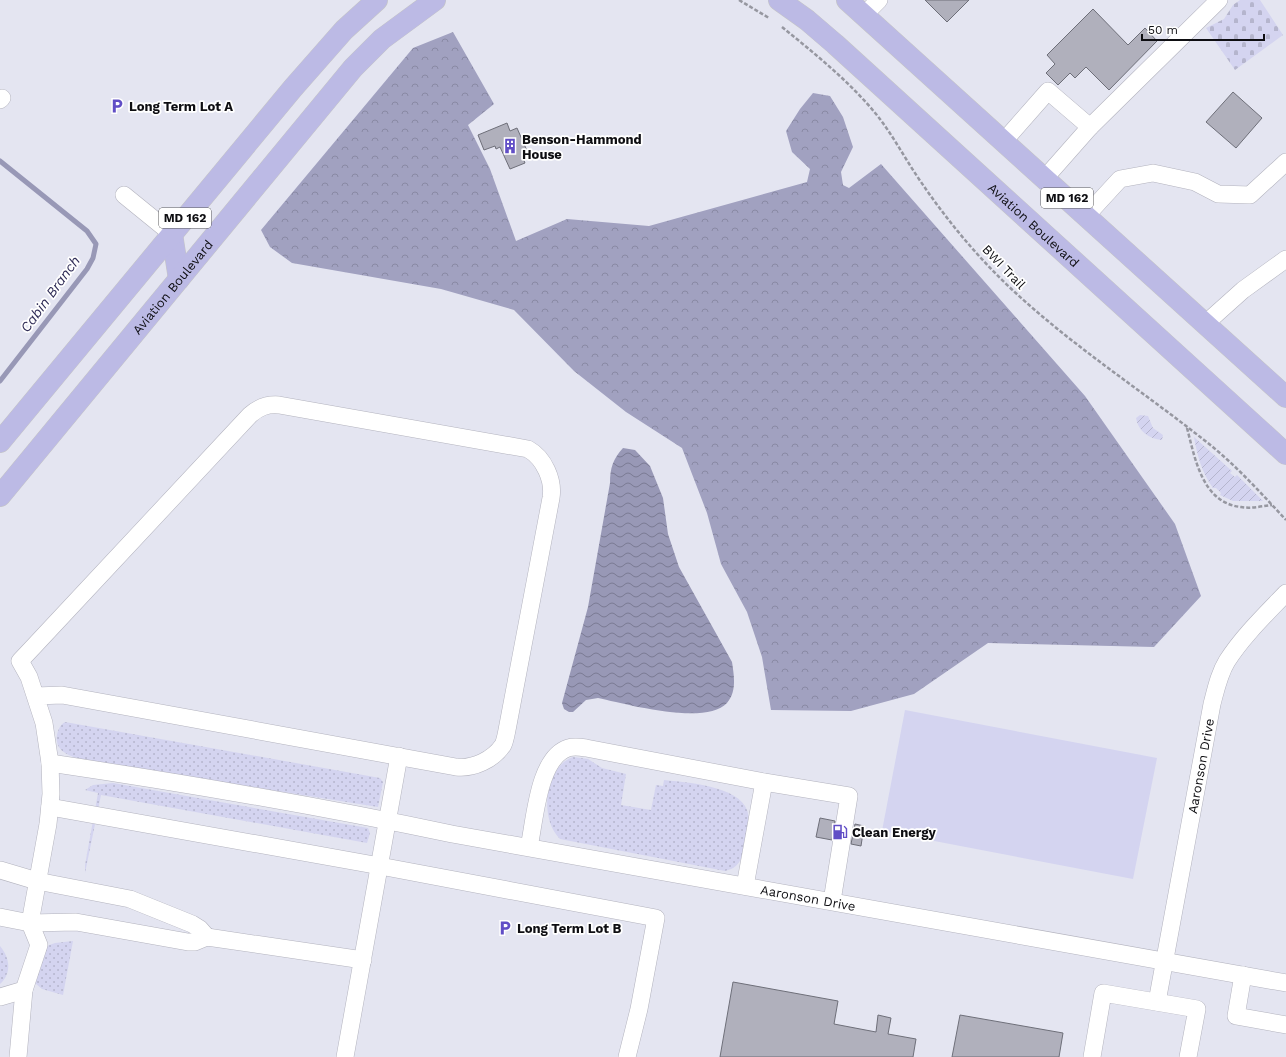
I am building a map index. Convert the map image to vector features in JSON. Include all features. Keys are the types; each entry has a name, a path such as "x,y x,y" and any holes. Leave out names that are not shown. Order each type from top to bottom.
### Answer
{"main road":[{"name":"MD 162","path":"0,442 326,50 344,30 377,0"},
{"name":"Aviation Boulevard","path":"0,496 363,58 396,27 435,0"},
{"name":"Aviation Boulevard","path":"779,0 807,20 835,44 1286,454"},
{"name":"MD 162","path":"847,0 1286,398"},
{"path":"172,234 179,279"}],"street":[{"path":"864,14 879,0"},
{"path":"1045,178 1090,127 1218,0"},
{"path":"1004,141 1048,91 1090,127"},
{"path":"1086,216 1120,179 1153,173 1194,182 1218,194 1250,195 1286,162"},
{"path":"124,195 172,234"},
{"path":"1205,324 1243,290 1286,259"},
{"path":"18,1057 24,990 39,945 30,922 50,808 50,764 44,723 30,677 20,661 250,415 260,408 278,405 530,450 547,472 552,489 504,744 493,755 482,762 469,767 456,767 62,695 36,696"},
{"name":"Aaronson Drive","path":"1164,961 1212,704 1220,676 1227,661 1286,593"},
{"path":"529,847 543,778 555,756 568,748 586,748 764,782 849,796 832,901"},
{"path":"345,1057 399,756"},
{"name":"Aaronson Drive","path":"50,764 121,774 388,820 452,834 1286,983"},
{"path":"745,886 764,782"},
{"path":"50,808 380,866 656,918 639,1009 627,1057"},
{"path":"0,870 37,881 130,899 192,924 200,929 207,937"},
{"path":"0,917 30,922 76,922 188,942 195,942 207,937 363,960"},
{"path":"1157,1002 1164,961"},
{"path":"1243,975 1236,1016 1286,1025"},
{"path":"0,997 24,990"},
{"path":"1092,1057 1103,993 1196,1009 1188,1057"}],"path":[{"path":"739,0 775,22"},
{"name":"BWI Trail","path":"781,26 866,102 891,134 934,201 972,248 998,277 1032,308 1092,358 1187,427 1222,456 1286,520"},
{"path":"1187,427 1197,469 1204,482 1214,494 1224,502 1240,508 1272,505"}],"green space":[{"path":"1240,0 1260,0 1283,35 1235,70 1206,28 1224,19 1233,5"},
{"path":"453,32 494,104 468,125 490,169 516,241 567,219 649,226 807,182 810,169 792,152 786,131 800,109 813,93 830,96 843,117 853,147 841,172 843,185 849,188 881,164 1085,396 1175,524 1201,596 1154,647 988,643 914,694 851,711 771,710 762,657 747,612 721,564 707,513 682,448 626,412 574,371 514,310 441,289 292,263 270,247 261,230 413,48"},
{"path":"1140,415 1148,416 1153,428 1163,435 1162,440 1145,434 1137,423 1136,418"},
{"path":"1194,437 1232,471 1230,473 1235,477 1237,475 1263,501 1233,501 1220,495 1221,493 1216,488 1213,488 1203,470 1198,457"},
{"path":"905,710 1157,758 1133,879 882,831"},
{"path":"65,722 380,778 383,782 378,807 73,757 63,751 57,742 57,733"},
{"path":"573,757 588,759 602,768 626,774 621,805 651,810 656,785 663,786 664,780 697,784 723,790 734,795 742,802 747,810 749,819 746,838 739,862 734,868 725,871 560,839 553,830 549,819 547,807 548,794 556,771 563,763"},
{"path":"113,783 368,828 370,833 367,843 101,795 85,873 85,865 98,793 85,790 93,785"},
{"path":"73,941 63,995 42,989 35,983 44,947 55,943"},
{"path":"0,946 8,960 8,970 4,980 0,984"}],"water":[{"path":"623,448 635,450 650,466 663,498 668,534 679,567 732,662 734,689 727,703 717,710 702,713 684,713 646,708 598,698 586,700 573,712 569,712 564,709 562,703 588,607 610,483 611,468 614,460"}],"building":[{"path":"925,0 969,0 947,22"},
{"path":"1093,9 1128,45 1145,28 1157,41 1109,90 1086,67 1075,78 1070,73 1058,85 1046,73 1055,64 1047,55"},
{"path":"1233,92 1262,118 1236,148 1206,122"},
{"name":"Benson-Hammond House","path":"507,123 510,131 517,128 528,153 522,156 525,163 510,169 500,147 496,149 495,146 484,150 478,135"},
{"path":"820,818 835,821 832,840 816,837"},
{"path":"855,824 864,826 861,846 851,844"},
{"path":"733,982 838,1001 834,1024 876,1032 878,1015 891,1018 888,1034 916,1039 913,1057 720,1057"},
{"path":"960,1015 1063,1033 1059,1057 952,1057"}],"waterway":[{"name":"Cabin Branch","path":"0,161 87,231 96,244 93,258 87,269 0,381"}],"place":[{"name":"Long Term Lot A","path":"117,106"},
{"name":"Benson-Hammond House","path":"510,146"},
{"name":"Clean Energy","path":"840,832"},
{"name":"Long Term Lot B","path":"505,928"}]}
